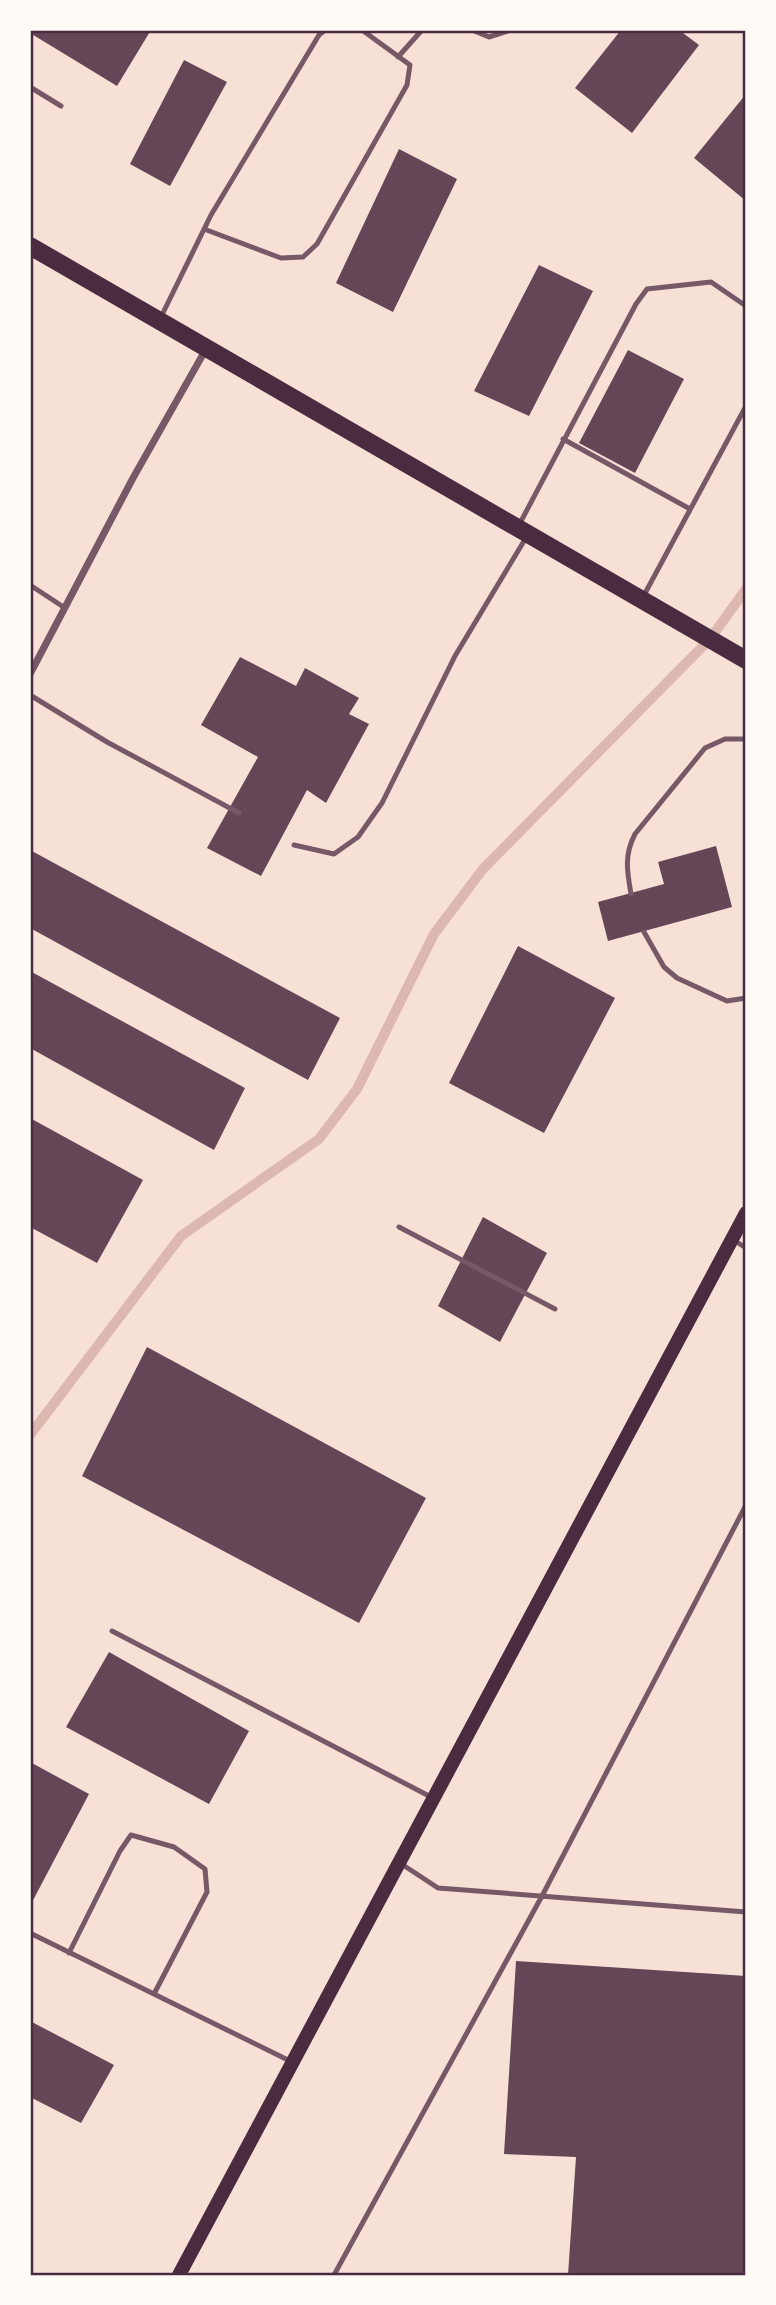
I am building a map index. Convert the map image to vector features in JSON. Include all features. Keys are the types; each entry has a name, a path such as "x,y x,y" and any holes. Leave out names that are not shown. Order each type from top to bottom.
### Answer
{"main road":[{"path":"30,246 522,533 746,660"},
{"path":"179,2275 746,1213"}],"street":[{"path":"30,674 206,349"}],"lane":[{"path":"158,322 204,229 319,35 325,30"},
{"path":"204,229 281,258 303,257 317,244 407,85 410,65 362,30"},
{"path":"398,57 422,30"},
{"path":"472,30 489,37 511,30"},
{"path":"30,88 61,106"},
{"path":"294,845 334,854 358,837 382,803 454,656 522,533 563,439 636,304 647,289 711,282 746,306"},
{"path":"641,601 746,406"},
{"path":"563,439 690,509"},
{"path":"30,585 66,608"},
{"path":"30,695 107,742 240,813"},
{"path":"631,894 626,864 628,847 635,834 705,748 725,739 746,738"},
{"path":"643,932 664,967 677,978 727,1001 746,998"},
{"path":"399,1227 555,1309"},
{"path":"732,1239 746,1248"},
{"path":"334,2275 542,1896 746,1505"},
{"path":"112,1631 433,1799"},
{"path":"69,1952 120,1851 131,1835 174,1847 205,1869 207,1892 154,1994"},
{"path":"400,1863 439,1888 746,1912"},
{"path":"30,1933 293,2063"}],"building":[{"path":"30,30 151,30 117,86 30,33"},
{"path":"621,30 679,30 699,45 632,133 575,88"},
{"path":"184,60 227,82 170,186 130,164"},
{"path":"746,94 746,201 694,158"},
{"path":"399,149 457,179 393,312 336,283"},
{"path":"539,265 593,291 529,416 474,391"},
{"path":"628,350 684,379 635,473 579,443"},
{"path":"240,657 296,686 305,668 359,698 349,714 369,724 326,803 307,790 261,876 207,848 258,757 201,725"},
{"path":"716,846 732,907 608,941 598,902 664,884 658,862"},
{"path":"30,850 340,1018 308,1080 30,928"},
{"path":"518,946 615,998 544,1133 449,1083"},
{"path":"30,971 245,1088 214,1150 30,1048"},
{"path":"30,1118 143,1180 97,1263 30,1227"},
{"path":"483,1217 547,1253 500,1342 438,1306"},
{"path":"147,1347 426,1498 359,1623 82,1476"},
{"path":"109,1652 249,1731 209,1804 66,1727"},
{"path":"30,1762 89,1794 30,1906"},
{"path":"516,1961 746,1976 746,2275 568,2275 576,2157 504,2154"},
{"path":"30,2021 114,2065 81,2123 30,2097"}],"waterway":[{"path":"30,1435 181,1236 319,1139 357,1089 434,934 483,869 710,639 746,589"}]}
